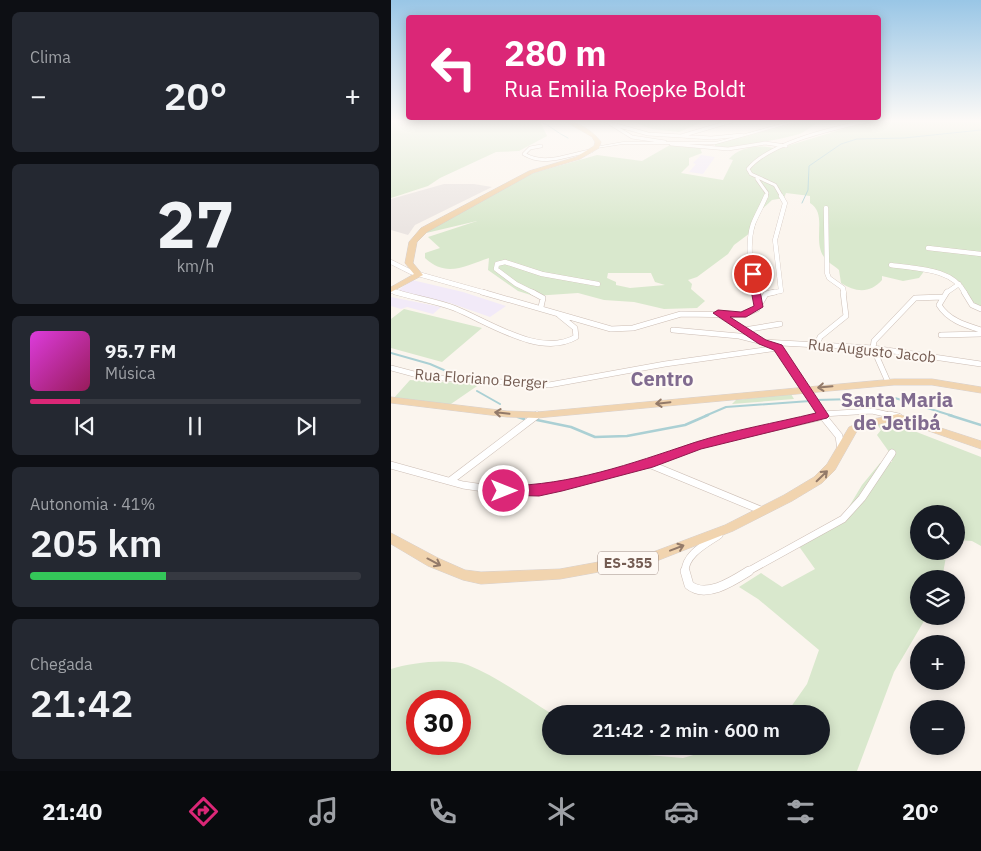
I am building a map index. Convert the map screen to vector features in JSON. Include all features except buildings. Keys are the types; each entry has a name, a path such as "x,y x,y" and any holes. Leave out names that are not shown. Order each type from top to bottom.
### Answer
{"main road":[{"path":"391,291 419,274 409,263 413,242 424,230 531,172 580,157"},
{"path":"391,400 507,414 537,415 807,392 888,382 932,382 981,390"},
{"name":"ES-355","path":"391,538 463,575 481,578 560,574 644,559 729,528 818,480 831,467 853,429 870,422 898,417 981,445"}],"street":[{"path":"530,157 554,159 562,157"},
{"path":"760,305 753,274 749,242 754,223 767,193 764,186 748,169 754,160 761,157"},
{"path":"391,263 419,274 541,307 601,327 622,329 681,314 718,313 743,315 754,311 766,294 781,291 776,270 775,243 777,227 785,203 775,185 751,174"},
{"path":"817,345 820,337 845,316 843,288 829,278 827,272 829,249 825,222 826,208"},
{"path":"928,248 981,254"},
{"path":"541,307 543,298 516,284 496,269 497,264 505,262 543,274 598,284"},
{"path":"891,265 933,273 959,284 969,304 981,309"},
{"path":"959,284 943,297 939,305 942,311 963,324 981,330"},
{"path":"391,291 452,308 545,344 565,344 572,341 576,337 575,328 555,312"},
{"path":"888,382 873,348 877,335 915,298 943,297"},
{"path":"718,313 763,342"},
{"path":"744,330 781,324"},
{"path":"673,330 739,336 778,348 813,403 839,436 841,450"},
{"path":"941,335 981,334"},
{"name":"Rua Augusto Jacob","path":"763,342 873,348 981,364"},
{"name":"Rua Floriano Berger","path":"391,368 425,377 549,384 665,364 778,348"},
{"path":"391,465 450,481 504,491 539,491 649,464 698,446 823,415 872,411 898,417"},
{"path":"450,481 537,415"},
{"path":"729,528 690,557 684,575 690,586 705,590 726,583 840,522 859,503 892,452"},
{"path":"649,464 763,511"}],"shaded area":[{"path":"699,157 715,157 703,174 689,172 696,164 693,163"},
{"path":"444,184 474,184 492,187 415,225 408,235 391,230 391,199"},
{"path":"412,280 463,292 506,306 490,317 450,303 397,291"},
{"path":"391,297 441,307 433,314 407,307 401,309 391,306"}],"green space":[{"path":"391,157 485,157 440,178 428,186 391,198"},
{"path":"590,157 612,157 642,161 649,157 692,157 689,158 689,165 681,173 723,180 733,160 729,159 732,157 981,157 981,309 973,302 960,283 952,277 936,272 925,270 919,278 903,281 882,276 882,280 873,288 862,290 857,290 841,283 839,270 825,259 821,250 818,214 810,203 810,196 786,193 784,198 772,200 758,213 754,230 734,245 728,254 697,277 688,280 692,284 691,289 705,301 697,308 664,309 634,302 604,300 578,293 534,296 518,291 488,270 489,258 464,267 448,269 440,268 425,258 425,253 440,248 428,237 477,221 422,234 530,174","holes":["608,273 651,273 655,282 665,285 630,288 616,285 616,282 607,278"]},
{"path":"404,309 482,328 442,362 391,348 391,319"},
{"path":"410,380 480,384 448,406 393,399"},
{"path":"791,394 794,399 732,404 736,400"},
{"path":"877,424 896,424 981,457 981,546 972,541 965,541 965,505 910,505 910,560 945,560 944,570 910,570 910,625 922,625 916,635 910,635 910,645 894,672 857,771 391,771 391,669 429,662 450,662 468,665 500,681 542,708 542,755 648,755 683,758 693,755 830,755 830,705 792,705 807,684 819,650 758,599 739,587 761,573 782,587 815,569 798,545 844,515 862,485 880,463 892,462 892,456 877,435 881,430"}],"waterway":[{"path":"802,203 808,190 809,166 822,157"},
{"path":"391,353 430,364 453,374"},
{"path":"477,391 500,404"},
{"path":"815,400 895,398 953,416"},
{"path":"705,416 726,407 810,401"},
{"path":"537,420 571,427 595,437 627,436 685,425 708,415"},
{"path":"949,415 981,425"},
{"path":"518,417 524,419"}],"district":[{"name":"Centro","path":"662,379"},
{"name":"Santa Maria de Jetibá","path":"897,412"}],"route":[{"path":"504,491 539,491 562,486 649,464 698,446 823,416 778,348 763,342 718,313 743,315 759,307 753,274"}]}
